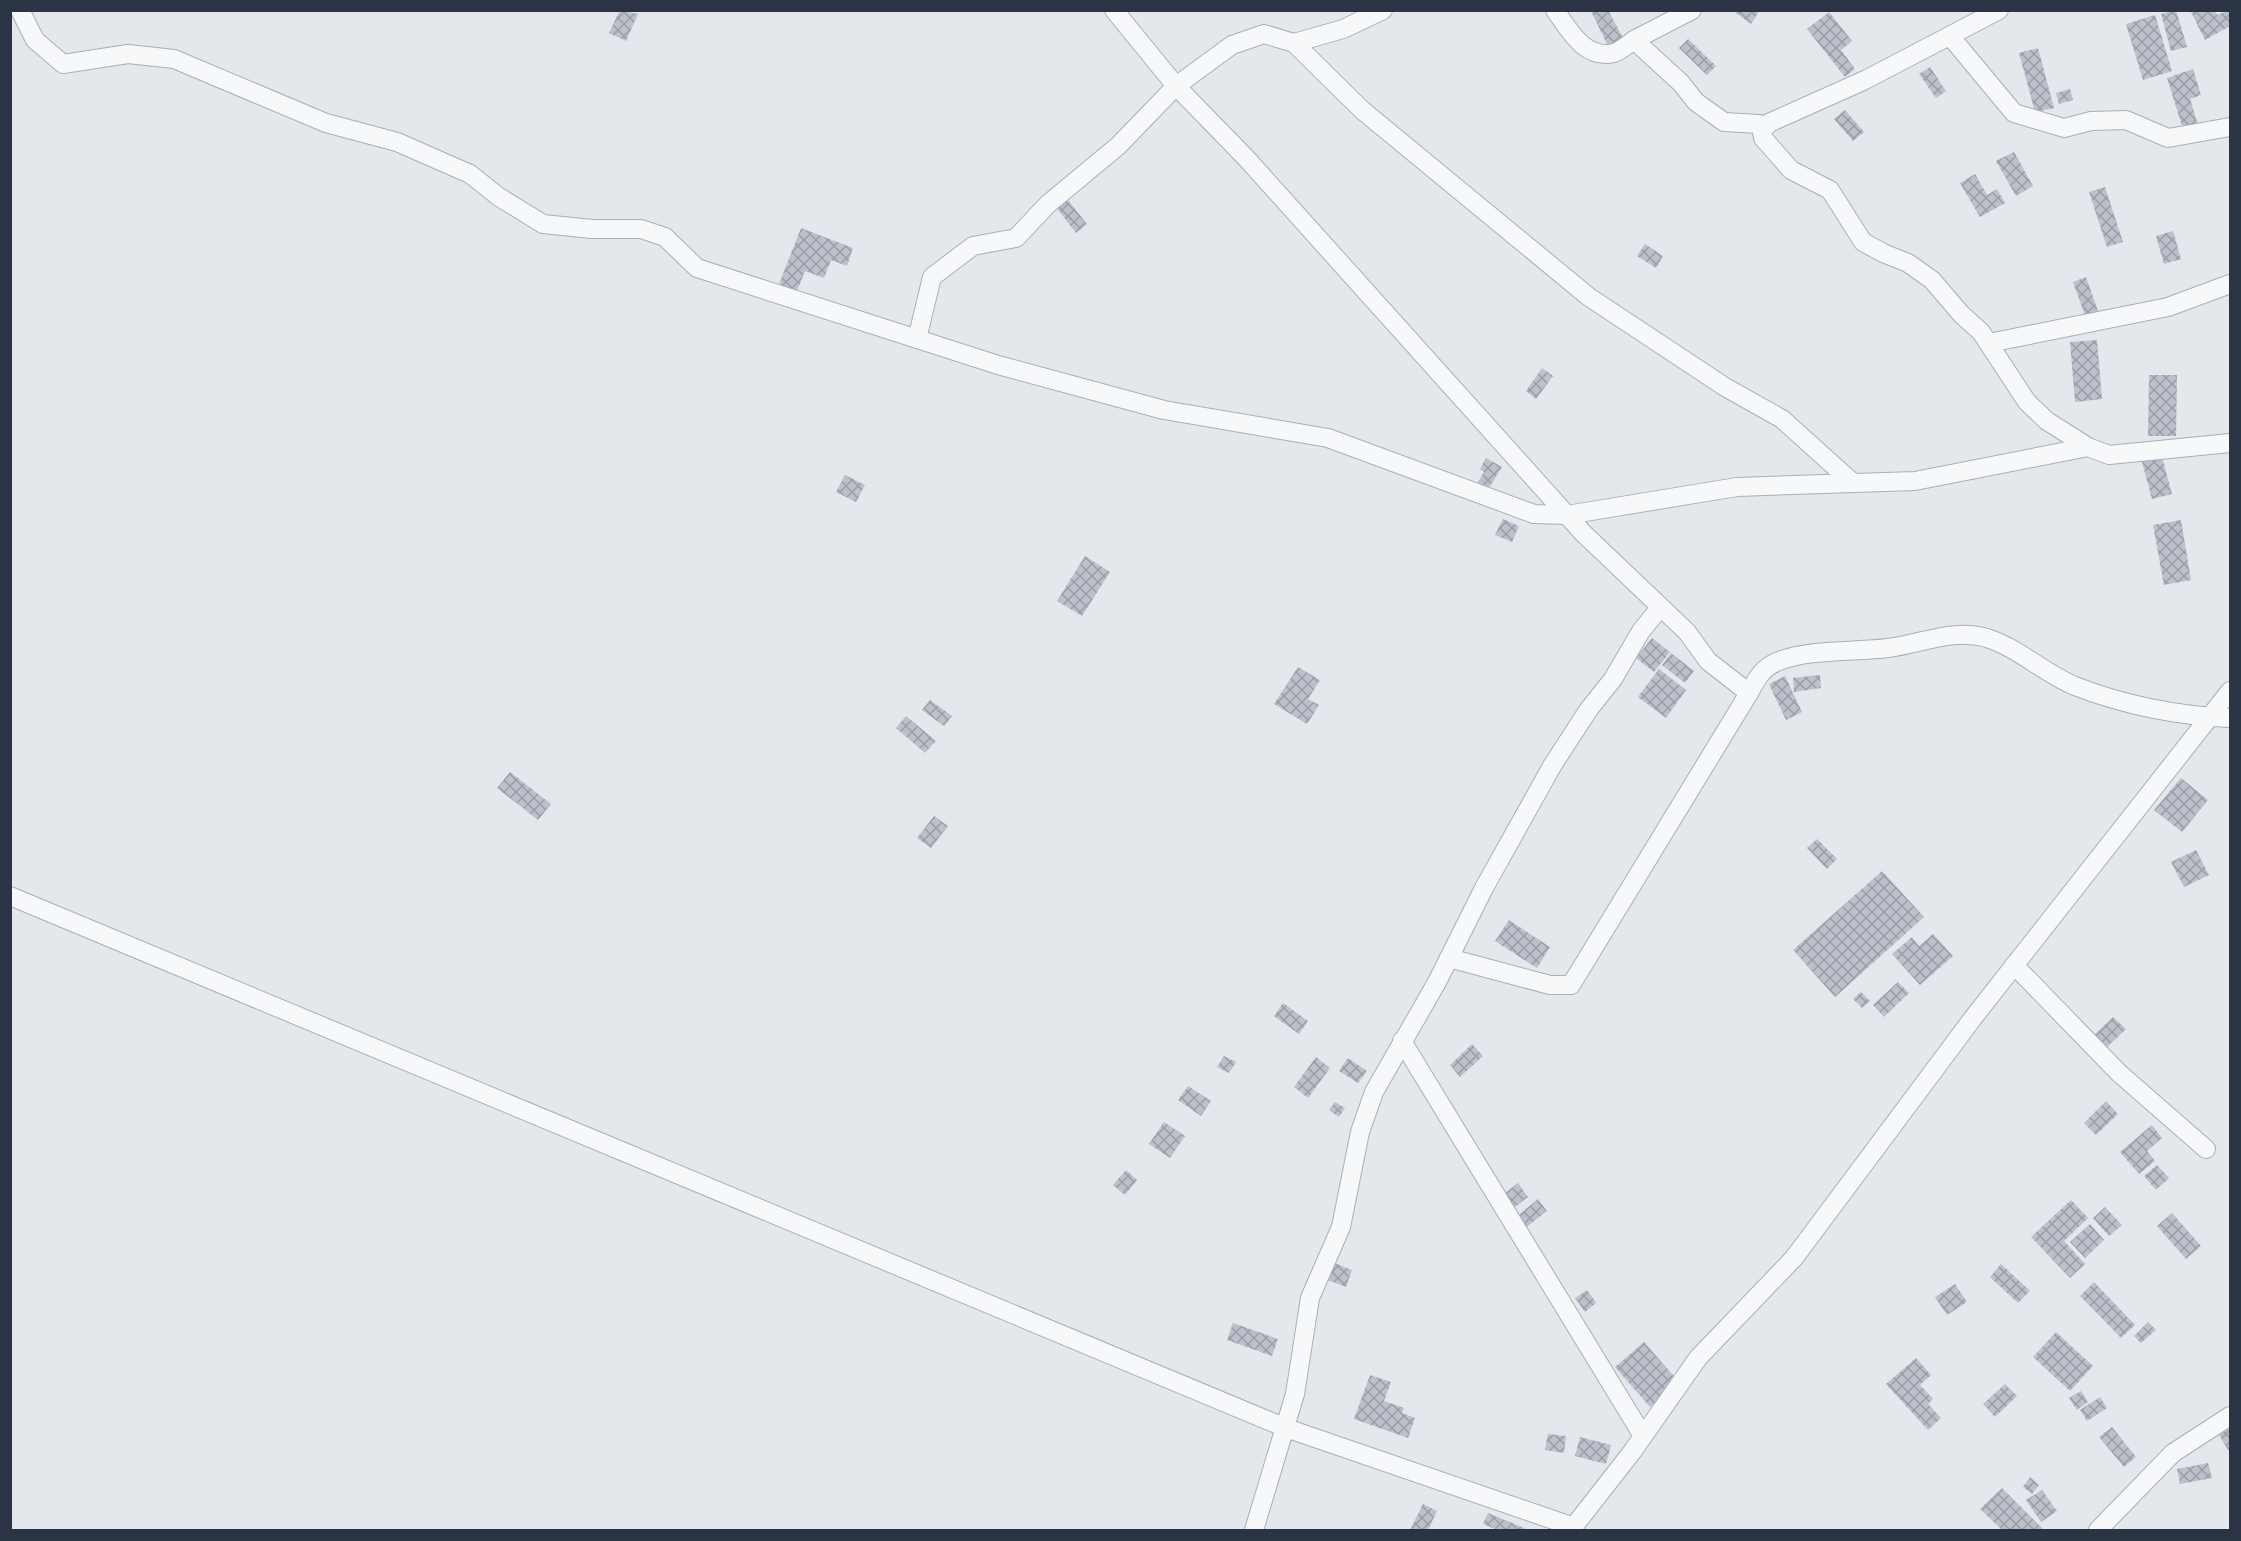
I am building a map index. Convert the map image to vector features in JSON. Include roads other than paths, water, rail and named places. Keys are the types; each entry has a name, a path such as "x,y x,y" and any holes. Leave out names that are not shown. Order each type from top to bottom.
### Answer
{"street":[{"path":"20,10 35,40 63,64 128,54 174,59 326,123 398,142 470,174 499,197 543,224 592,229 642,229 665,237 697,268 998,365 1164,410 1328,438 1534,514 1567,515 1737,487 1915,481 2088,447"},
{"path":"1114,10 1176,86 1246,159 1567,515 1659,609 1687,632 1708,661 1749,693"},
{"path":"1294,43 1343,29 1383,10"},
{"path":"1555,10 1578,43 1596,52 1614,53 1692,10"},
{"path":"1762,131 1769,123 1865,80 1999,10"},
{"path":"917,339 932,278 973,246 1016,238 1048,204 1118,146 1176,86 1232,45 1264,34 1294,43 1362,110 1589,297 1725,387 1782,418 1853,483"},
{"path":"1950,36 2014,112 2064,128 2091,121 2126,120 2168,138 2230,127"},
{"path":"1634,40 1681,83 1696,102 1724,122 1759,124 1767,144 1791,170 1830,190 1863,242 1908,263 1932,280 1989,343 2027,402 2047,422 2088,447 2109,455 2230,443"},
{"path":"1989,343 2168,307 2230,284"},
{"path":"1260,1526 1295,1394 1310,1298 1341,1227 1360,1132 1374,1092 1552,766 1589,708 1613,679 1641,631 1659,609"},
{"path":"1449,958 1550,985 1571,985 1760,672 1780,660 1833,651 1890,648 1928,638 1961,634 1997,642 2074,686 2140,705 2209,718 2230,718"},
{"path":"10,896 1286,1428 1573,1529 1698,1358 1794,1258 2014,965 2230,691"},
{"path":"2014,965 2119,1073 2206,1149"},
{"path":"1402,1041 1643,1436"},
{"path":"2098,1530 2173,1454 2230,1416"}]}
